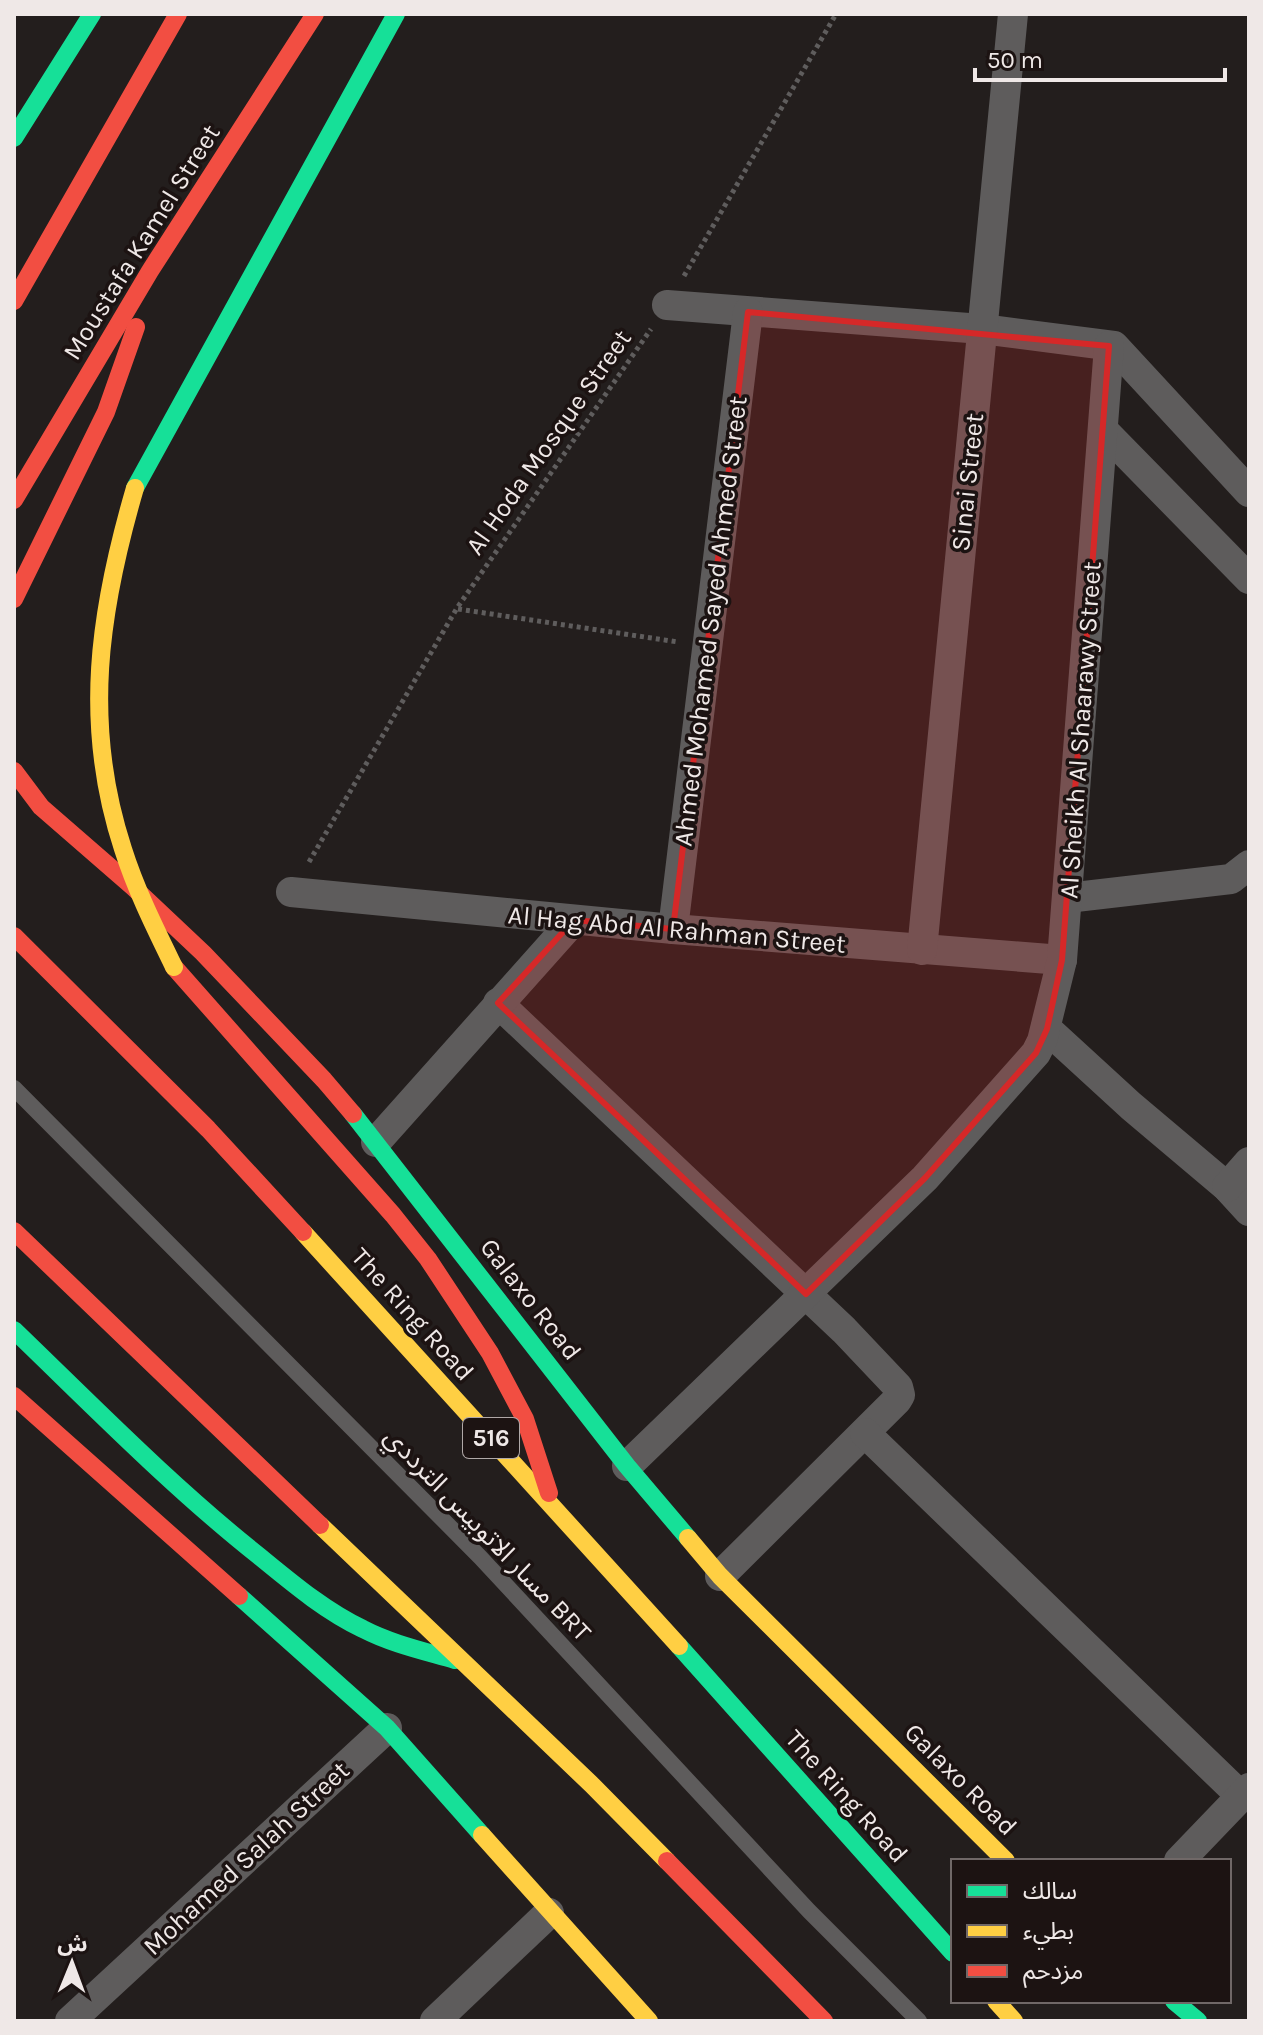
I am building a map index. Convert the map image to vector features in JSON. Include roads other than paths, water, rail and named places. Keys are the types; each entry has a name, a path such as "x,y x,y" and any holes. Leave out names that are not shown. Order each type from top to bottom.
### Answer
{"main road":[{"path":"14,138 92,14"},
{"path":"14,301 178,14"},
{"name":"Moustafa Kamel Street","path":"14,500 150,271 315,14"},
{"path":"396,14 135,488 108,582 100,631 99,729 104,777 123,852 149,922 174,967 393,1215 460,1305 525,1419 553,1506"},
{"path":"14,599 118,384 132,344 150,271"},
{"name":"Galaxo Road","path":"14,771 41,807 203,953 315,1070 376,1142 627,1466 720,1576 1004,1859"},
{"name":"The Ring Road","path":"14,936 208,1129 553,1506 951,1951"},
{"path":"14,1231 591,1784 824,2021"},
{"path":"14,1330 183,1492 236,1539 293,1583 351,1624 397,1643 464,1663"},
{"path":"16,1401 387,1728 549,1913 649,2021"},
{"path":"767,1964 782,2007"},
{"path":"998,2003 1014,2021"},
{"path":"1176,2003 1198,2021"}],"street":[{"name":"Sinai Street","path":"922,950 1013,14"},
{"path":"667,305 982,329 1119,349 1249,492"},
{"name":"Ahmed Mohamed Sayed Ahmed Street","path":"673,929 748,312"},
{"name":"Al Sheikh Al Shaarawy Street","path":"627,1466 925,1178 1036,1053 1047,1029 1062,960 1109,346"},
{"path":"1103,430 1249,579"},
{"path":"1067,898 1243,882"},
{"name":"Al Hag Abd Al Rahman Street","path":"291,892 673,929 1062,960"},
{"path":"376,1142 574,920"},
{"path":"498,1003 844,1330 898,1387 900,1395 897,1400 720,1576"},
{"path":"1047,1029 1131,1106 1227,1187 1249,1211"},
{"path":"1227,1187 1249,1162"},
{"path":"865,1433 1245,1792 1181,1859"},
{"name":"Mohamed Salah Street","path":"70,2021 387,1728"},
{"path":"435,2021 549,1913"}],"lane":[{"name":"مسار الاتوبيس الترددي BRT","path":"14,1088 480,1557 809,1911 919,2021"}]}
